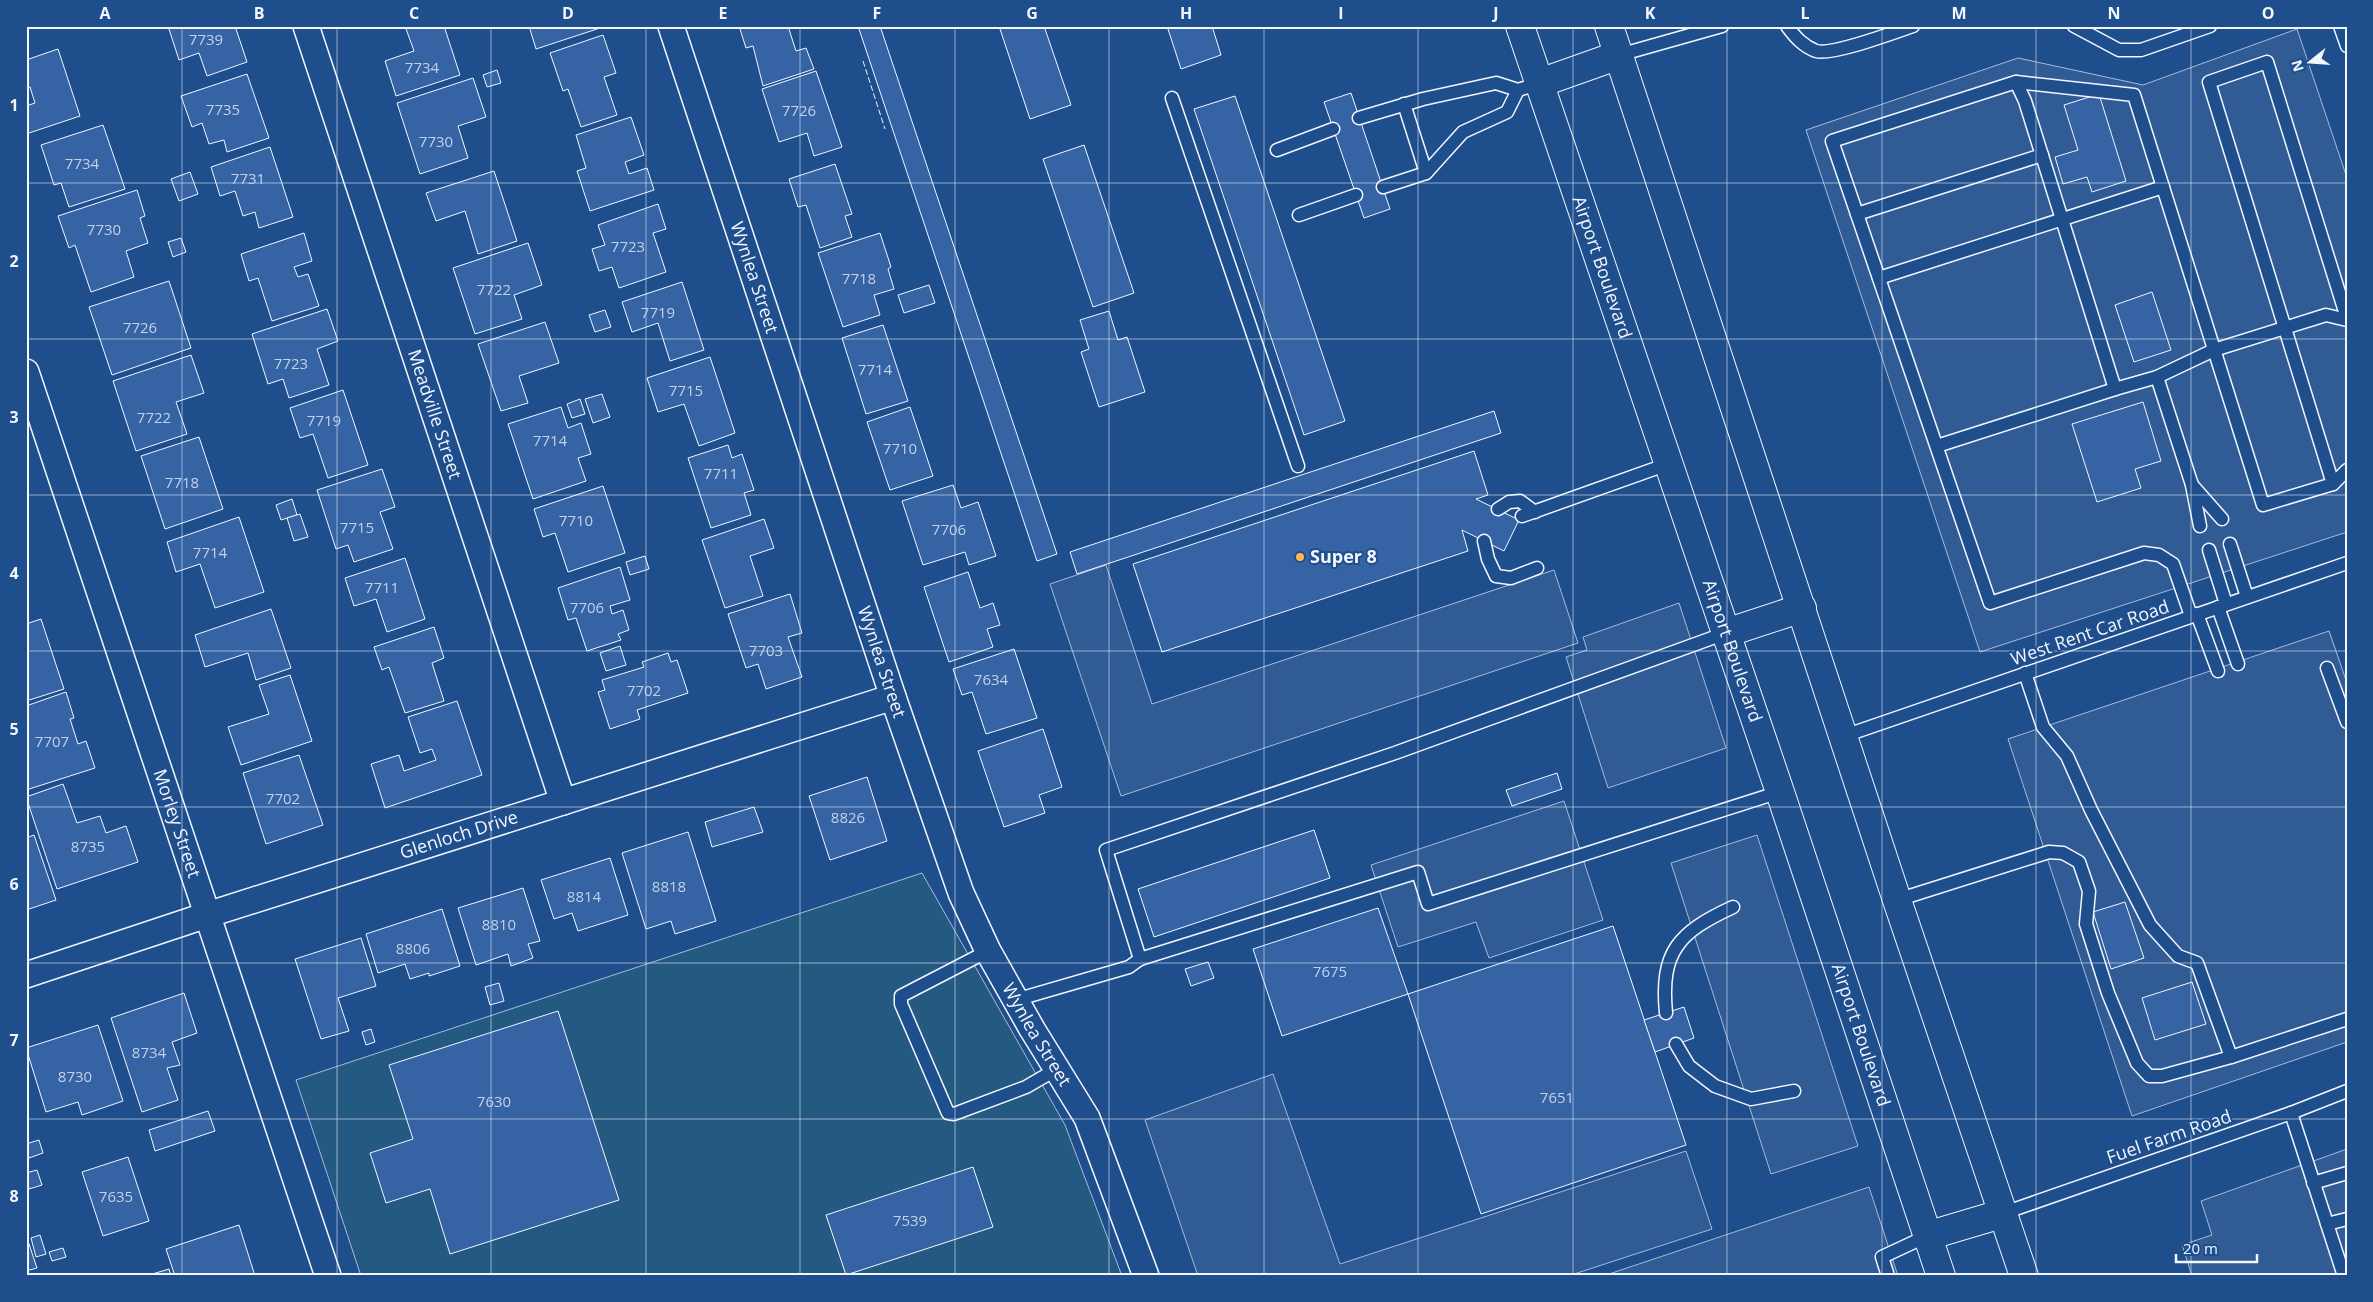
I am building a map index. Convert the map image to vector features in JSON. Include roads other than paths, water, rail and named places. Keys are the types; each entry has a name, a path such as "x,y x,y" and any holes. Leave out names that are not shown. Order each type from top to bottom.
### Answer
{"main road":[{"name":"Airport Boulevard","path":"1520,26 1529,86 1668,464 1780,792 1941,1276"},
{"path":"1609,26 2001,1214 2024,1276"},
{"path":"1529,86 1619,55"},
{"path":"1726,633 1802,608"},
{"path":"1928,1236 2001,1214"}],"street":[{"name":"Meadville Street","path":"306,26 563,802"},
{"name":"Wynlea Street","path":"671,26 893,697 961,893 988,951 1015,1000 1086,1118 1146,1276"},
{"name":"Morley Street","path":"26,372 328,1276"},
{"name":"Glenloch Drive","path":"26,976 207,915 893,697"}],"lane":[{"path":"1619,55 1722,26"},
{"path":"1787,26 1797,40 1817,51 1840,49 1913,26"},
{"path":"2074,26 2097,40 2119,50 2141,50 2210,26"},
{"path":"2340,26 2347,46"},
{"path":"1937,446 2157,377 2214,350 2285,328 2326,316 2347,319 2344,297 2267,62 2209,82 2285,328 2333,484"},
{"path":"2016,82 2025,101 2115,389"},
{"path":"2218,671 2173,564 2159,555 2144,553 1990,603 1832,141 2016,82 2134,95 2263,505 2333,484 2347,470"},
{"path":"1359,118 1404,104 1496,83 1529,86"},
{"path":"1382,187 1426,173 1463,132 1507,112 1529,86"},
{"path":"1172,98 1298,466"},
{"path":"1404,104 1426,173"},
{"path":"1276,150 1333,128"},
{"path":"1857,214 2042,155"},
{"path":"1879,278 2162,187"},
{"path":"1299,215 1356,196"},
{"path":"2326,316 2344,297"},
{"path":"2157,377 2192,485 2200,526"},
{"path":"1522,516 1668,464"},
{"path":"2192,485 2222,520"},
{"path":"1498,509 1509,502 1520,500 1535,512"},
{"path":"1484,541 1488,559 1496,576 1512,578 1537,568"},
{"path":"2230,544 2247,597"},
{"path":"2209,550 2238,664"},
{"name":"West Rent Car Road","path":"1844,736 2347,563"},
{"path":"1140,959 1106,850 1395,753 1726,633"},
{"path":"2327,668 2347,722"},
{"path":"2025,673 2043,727 2067,756 2091,810 2150,925 2178,956 2197,962 2231,1057"},
{"path":"1015,1000 1129,967 1140,959 1418,872 1428,904 1780,792"},
{"path":"1897,900 2049,852 2063,853 2078,862 2089,891 2086,924 2108,993 2137,1062 2149,1076 2162,1076 2231,1057 2347,1019"},
{"path":"1666,1013 1663,988 1668,962 1683,938 1702,921 1733,907"},
{"path":"988,951 901,996 901,1004 948,1113 954,1114 1026,1087 1058,1069"},
{"path":"1676,1044 1689,1066 1715,1086 1751,1099 1794,1092"},
{"name":"Fuel Farm Road","path":"2001,1214 2347,1092"},
{"path":"2291,1113 2344,1276"},
{"path":"2313,1183 2347,1173"},
{"path":"2326,1224 2347,1218"},
{"path":"1888,1276 1882,1257 1928,1236"}],"place":[{"name":"Super 8","path":"1300,557"}]}
